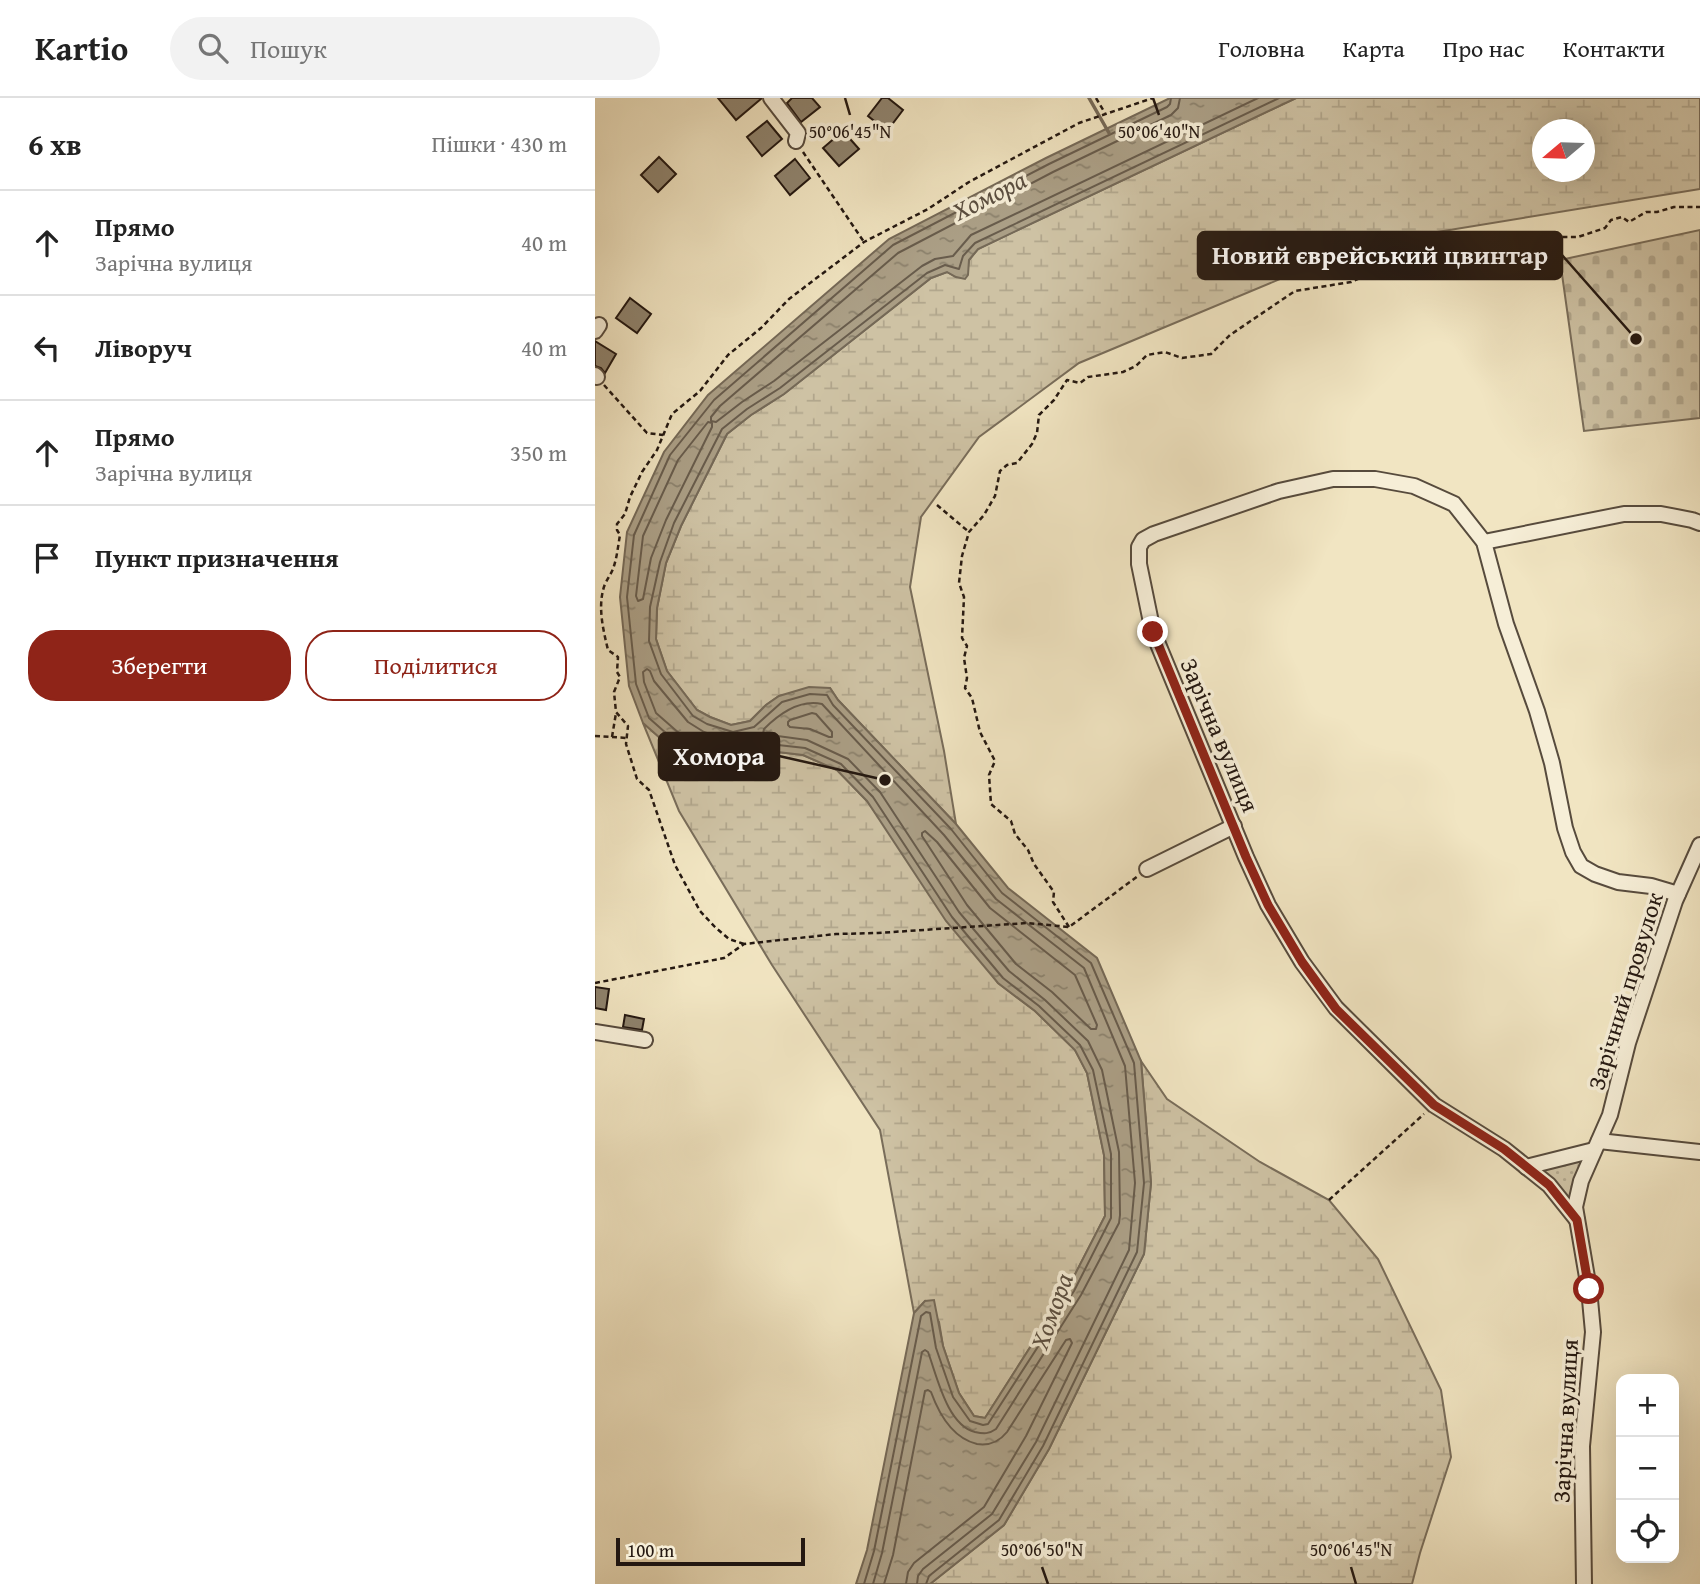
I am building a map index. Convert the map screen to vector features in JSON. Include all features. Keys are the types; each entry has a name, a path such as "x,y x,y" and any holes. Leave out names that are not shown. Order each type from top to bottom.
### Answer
{"street":[{"path":"771,98 797,133 796,141"},
{"name":"Зарічна вулиця","path":"1584,1584 1582,1446 1593,1332 1589,1289 1577,1220 1549,1185 1504,1149 1434,1105 1336,1009 1302,962 1268,905 1153,632 1139,564 1139,547 1143,540 1279,491 1333,479 1375,479 1414,486 1454,505 1484,542 1506,624 1552,763 1565,828 1581,866 1618,882 1678,894"},
{"path":"1484,542 1624,514 1661,514 1700,523"},
{"path":"1147,869 1234,826"},
{"name":"Зарічний провулок","path":"1577,1220 1575,1207 1581,1181 1610,1115 1628,1044 1678,894 1700,845"},
{"path":"595,1032 645,1041"},
{"path":"1526,1167 1596,1146 1700,1152"}],"path":[{"path":"1096,98 1106,114"},
{"path":"612,737 616,712 614,692 621,677 617,671 618,657 608,650 601,623 603,594 605,584 613,571 618,549 618,524 625,514 642,472 657,450 672,414 700,391 728,355 761,328 789,299 864,242 928,209 969,182 1079,123 1153,98"},
{"path":"796,141 864,242"},
{"path":"1069,927 1053,902 1054,892 1015,834 1011,821 991,804 989,775 995,761 980,732 972,698 965,688 967,678 964,658 967,646 962,638 964,597 960,583 962,556 969,532 984,516 995,496 1000,471 1006,465 1017,463 1032,444 1037,433 1039,415 1054,400 1067,380 1080,383 1088,377 1123,372 1136,366 1147,355 1165,352 1182,358 1211,354 1230,335 1295,290 1351,282 1405,258 1450,256 1484,248 1532,253 1538,242 1559,237 1577,237 1605,228 1611,220 1622,217 1629,222 1646,212 1674,207 1700,207"},
{"path":"596,376 647,433 663,435"},
{"path":"937,505 969,532"},
{"path":"616,712 628,726 627,744 636,779 649,790 675,865 700,911 729,939 744,944 836,934 1027,923 1069,927 1147,869"},
{"path":"595,736 627,738"},
{"path":"595,983 724,958 744,944"},
{"path":"1329,1200 1434,1105"}],"green space":[{"path":"1296,98 1700,98 1700,189 1364,244 1079,363 979,437 921,517 910,587 944,751 956,824 838,700 830,688 779,696 750,721 731,725 697,710 667,671 656,639 657,608 666,563 681,526 727,434 784,394 931,278 947,272 956,277 968,267 969,260 978,249"},
{"path":"1700,230 1700,418 1584,431 1560,260"},
{"path":"643,723 701,774 735,765 769,751 803,755 837,770 867,801 998,983 1035,1011 1075,1050 1087,1073 1104,1155 1105,1216 1068,1288 985,1418 974,1416 959,1393 943,1346 939,1322 925,1301 914,1313 880,1130 772,965 679,811"},
{"path":"1141,1061 1167,1099 1260,1162 1329,1200 1378,1259 1441,1390 1451,1457 1412,1584 930,1584 1004,1525 1049,1449 1144,1254 1151,1183"},
{"path":"1594,1150 1575,1207 1526,1167"}],"water":[{"path":"1170,98 1296,98 978,249 969,260 968,275 965,279 947,272 931,278 784,394 727,434 681,526 666,563 657,608 656,639 667,671 697,710 731,725 750,721 779,696 809,687 830,688 838,700 956,824 1008,888 1097,958 1141,1061 1151,1183 1144,1254 1049,1449 1004,1525 930,1584 856,1584 867,1550 914,1313 925,1301 934,1300 943,1346 959,1393 974,1416 985,1418 1068,1288 1105,1216 1104,1155 1087,1073 1075,1050 1035,1011 998,983 946,921 867,801 837,770 803,755 769,751 735,765 701,774 643,723 629,686 620,597 627,532 664,452 708,395 889,239"}],"building":[{"path":"718,98 762,98 736,120"},
{"path":"792,98 812,98 820,107 801,122 787,103"},
{"path":"882,98 888,98 903,110 887,131 868,116"},
{"path":"767,121 782,139 762,156 747,137"},
{"path":"843,131 859,149 839,166 823,148"},
{"path":"659,157 676,174 658,192 641,175"},
{"path":"795,159 810,178 790,195 775,176"},
{"path":"630,298 651,314 637,333 616,318"},
{"path":"595,341 616,354 605,373 595,366"},
{"path":"595,987 609,989 606,1010 595,1008"},
{"path":"625,1015 644,1019 642,1030 623,1027"}],"waterway":[{"path":"1089,98 1109,133"}],"place":[{"name":"Новий єврейський цвинтар","path":"1636,339"},
{"name":"Хомора","path":"885,780"}],"route":[{"path":"1153,632 1246,857 1268,905 1302,962 1336,1009 1434,1105 1504,1149 1549,1185 1577,1220 1589,1289"}]}
